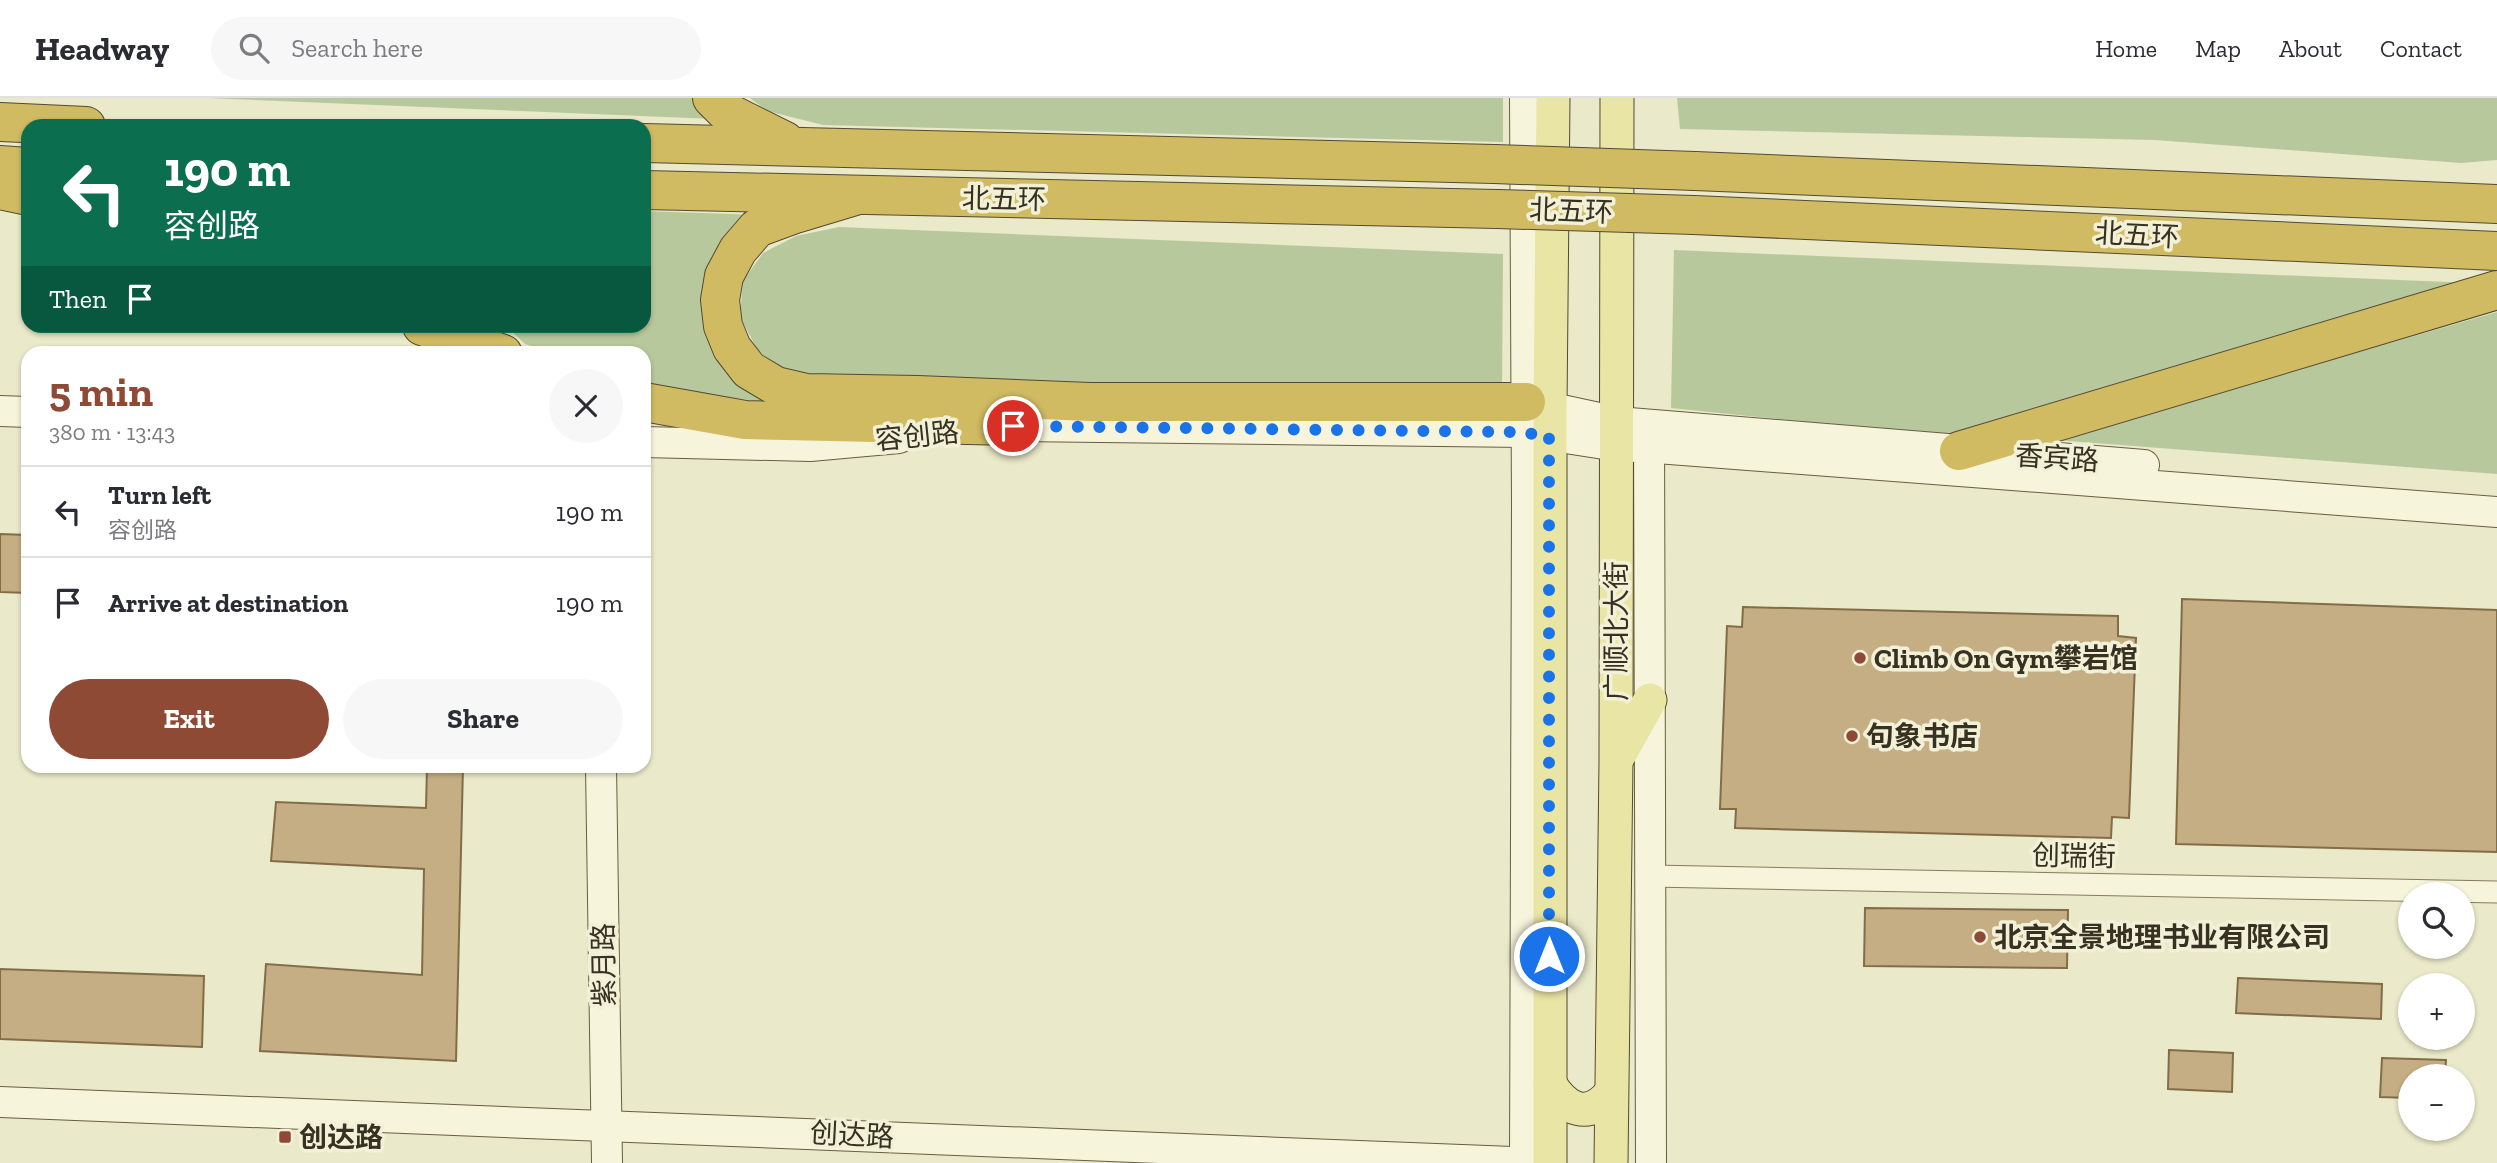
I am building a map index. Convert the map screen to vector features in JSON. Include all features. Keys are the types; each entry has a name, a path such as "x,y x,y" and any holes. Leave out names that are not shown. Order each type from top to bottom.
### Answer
{"highway":[{"path":"712,98 725,111 796,146"},
{"path":"0,122 21,123"},
{"name":"北五环","path":"651,143 1494,164 2497,204"},
{"path":"0,165 21,166"},
{"path":"0,190 21,194"},
{"name":"北五环","path":"651,190 1694,215 2497,251"},
{"path":"858,195 757,228 738,250 724,276 720,300 723,327 732,348 749,370 776,386 806,393 1538,419"},
{"path":"1946,460 2497,290"},
{"path":"442,333 480,346"},
{"path":"651,403 744,420 1013,426"}],"main road":[{"path":"1550,1163 1549,828 1538,419 1553,98"},
{"name":"广顺北大街","path":"1611,1163 1616,761 1633,435 1617,98"},
{"path":"1616,761 1650,700"},
{"path":"1526,875 1549,828"},
{"path":"1550,1084 1558,1098 1576,1109 1594,1108 1610,1094"}],"street":[{"path":"1525,98 1538,419 1526,875 1525,1163"},
{"path":"0,411 21,412"},
{"name":"容创路","path":"651,442 810,446 1013,426 1538,419 1633,435"},
{"path":"1633,435 1650,700 1651,1163"},
{"name":"香宾路","path":"1633,435 2451,499 2497,512"},
{"name":"香宾路","path":"2451,499 2497,492"},
{"name":"紫月路","path":"600,773 607,1163"},
{"name":"创瑞街","path":"1651,876 2497,892"},
{"name":"创达路","path":"0,1101 1537,1163"}],"green space":[{"path":"207,98 693,98 714,119"},
{"path":"750,98 1503,98 1503,142 823,125 767,111"},
{"path":"1677,98 2497,98 2497,160 2461,163 2155,140 1680,129"},
{"path":"651,211 761,215 713,275 775,403 683,392 651,385 651,346 525,344 513,333 651,333"},
{"path":"839,227 1503,254 1502,389 826,383 780,371 757,349 740,317 743,281 763,253 796,236"},
{"path":"1674,250 2472,283 1952,437 1671,408"},
{"path":"2497,312 2497,474 2056,440"}],"building":[{"path":"0,534 21,535 21,593 0,592"},
{"path":"2182,599 2497,610 2497,852 2176,844"},
{"path":"1743,607 2118,616 2118,636 2136,638 2129,818 2112,817 2111,838 1735,828 1736,809 1720,809 1727,626 1742,627"},
{"path":"427,773 463,773 456,1061 260,1051 266,964 422,975 424,869 271,861 276,802 426,808"},
{"path":"1865,908 2068,910 2067,968 1864,966"},
{"path":"0,969 204,976 202,1047 0,1039"},
{"path":"2238,978 2382,984 2381,1019 2236,1013"},
{"path":"2169,1050 2233,1053 2232,1092 2168,1089"},
{"path":"2382,1058 2446,1060 2446,1064 2398,1064 2398,1098 2380,1097"}],"place":[{"name":"Climb On Gym攀岩馆","path":"1860,658"},
{"name":"句象书店","path":"1852,736"},
{"name":"北京全景地理书业有限公司","path":"1980,937"},
{"name":"创达路","path":"285,1137"}],"route":[{"path":"1013,426 1527,432 1549,435 1549,956"}]}
